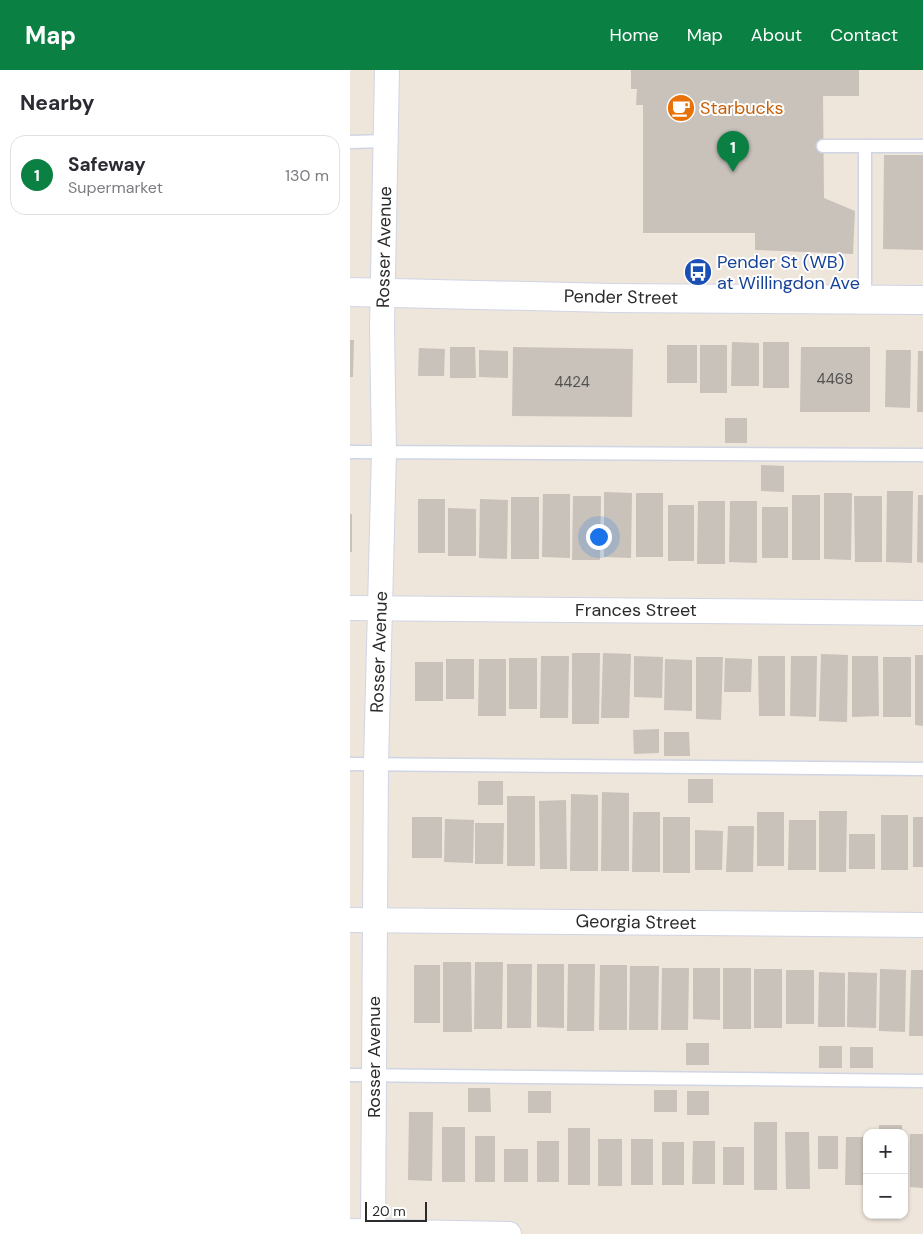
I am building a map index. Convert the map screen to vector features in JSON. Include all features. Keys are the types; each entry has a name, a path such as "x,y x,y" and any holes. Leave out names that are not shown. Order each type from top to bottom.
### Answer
{"street":[{"name":"Rosser Avenue","path":"373,1232 376,763 384,452 387,70"},
{"name":"Pender Street","path":"350,292 612,298 923,300"},
{"name":"Frances Street","path":"350,608 923,612"},
{"name":"Georgia Street","path":"350,920 923,925"},
{"path":"350,1231 509,1234"}],"lane":[{"path":"350,142 386,142"},
{"path":"823,146 923,146"},
{"path":"865,146 865,299"},
{"path":"350,452 923,455"},
{"path":"350,764 923,769"},
{"path":"350,1075 923,1081"}],"building":[{"path":"631,70 859,70 859,96 823,96 824,198 855,211 853,254 755,250 755,233 643,233 643,105 636,105 637,89 631,89"},
{"path":"884,155 923,155 923,250 883,249"},
{"path":"350,340 354,340 353,377 350,377"},
{"path":"732,342 759,343 759,386 731,386"},
{"path":"763,342 789,342 789,388 763,388"},
{"path":"667,345 697,345 697,383 667,383"},
{"path":"700,345 727,345 727,393 700,393"},
{"path":"450,347 475,347 476,378 450,378"},
{"path":"513,347 633,349 632,417 512,416"},
{"path":"801,347 870,347 870,412 800,412"},
{"path":"419,348 445,349 444,376 418,376"},
{"path":"479,350 508,351 508,378 479,377"},
{"path":"886,350 911,350 910,408 885,407"},
{"path":"918,351 923,351 923,412 917,412"},
{"path":"725,418 747,418 747,443 725,443"},
{"path":"761,465 784,466 784,492 761,491"},
{"path":"887,491 913,491 912,563 886,562"},
{"path":"604,492 632,493 631,558 604,557"},
{"path":"636,493 663,493 663,557 636,557"},
{"path":"824,493 852,493 851,560 824,559"},
{"path":"543,494 570,494 570,558 542,557"},
{"path":"792,495 820,495 820,560 792,560"},
{"path":"918,495 923,495 923,563 917,562"},
{"path":"573,496 601,496 600,560 572,560"},
{"path":"854,496 882,496 882,562 855,562"},
{"path":"511,497 539,497 539,559 511,559"},
{"path":"418,499 445,499 445,553 418,553"},
{"path":"480,499 508,500 507,559 479,558"},
{"path":"698,501 725,501 725,564 697,564"},
{"path":"730,501 757,501 757,563 729,562"},
{"path":"668,505 694,505 694,561 668,561"},
{"path":"762,507 788,507 788,558 762,558"},
{"path":"448,508 476,509 476,556 448,556"},
{"path":"350,514 352,514 352,552 350,552"},
{"path":"572,653 600,653 599,724 572,724"},
{"path":"603,653 631,654 629,718 601,718"},
{"path":"821,654 848,655 847,722 819,721"},
{"path":"915,655 923,655 923,726 915,725"},
{"path":"541,656 569,656 568,718 540,718"},
{"path":"634,656 663,657 662,698 634,697"},
{"path":"758,656 785,656 785,716 759,716"},
{"path":"791,656 817,656 816,717 790,716"},
{"path":"852,656 878,656 879,716 852,717"},
{"path":"696,657 723,657 721,720 696,719"},
{"path":"883,657 911,657 911,717 883,717"},
{"path":"509,658 537,658 537,709 509,709"},
{"path":"725,658 752,659 751,692 724,692"},
{"path":"446,659 474,659 474,699 446,699"},
{"path":"479,659 506,659 506,716 478,716"},
{"path":"665,659 692,660 692,711 664,710"},
{"path":"415,662 443,662 443,701 415,701"},
{"path":"659,729 659,753 634,754 633,730"},
{"path":"664,732 689,732 690,756 664,756"},
{"path":"688,779 713,779 713,803 688,803"},
{"path":"478,781 503,781 503,805 478,805"},
{"path":"602,792 629,793 629,871 601,871"},
{"path":"571,794 598,795 598,871 570,871"},
{"path":"507,796 535,796 535,866 507,866"},
{"path":"566,800 567,869 540,869 539,801"},
{"path":"819,811 847,811 846,872 819,872"},
{"path":"633,812 660,812 660,872 632,872"},
{"path":"757,812 784,812 784,866 757,866"},
{"path":"881,815 908,815 908,870 881,870"},
{"path":"412,817 442,817 442,858 412,858"},
{"path":"663,817 690,817 690,873 663,873"},
{"path":"913,817 923,817 923,867 913,867"},
{"path":"445,819 474,820 473,863 444,862"},
{"path":"789,820 816,820 816,870 788,870"},
{"path":"475,823 504,823 503,864 475,864"},
{"path":"728,826 754,826 753,872 726,872"},
{"path":"695,830 723,831 722,870 695,870"},
{"path":"849,834 875,834 875,869 849,869"},
{"path":"443,962 471,962 472,1032 443,1032"},
{"path":"475,962 503,962 502,1029 474,1029"},
{"path":"507,964 532,964 531,1028 507,1028"},
{"path":"537,964 564,964 564,1028 537,1027"},
{"path":"568,964 595,964 594,1031 567,1031"},
{"path":"414,965 440,965 440,1023 414,1023"},
{"path":"600,965 627,965 627,1030 599,1030"},
{"path":"630,966 659,966 658,1030 629,1030"},
{"path":"662,968 689,968 688,1030 661,1030"},
{"path":"693,968 720,968 720,1020 693,1019"},
{"path":"723,968 751,968 751,1029 723,1029"},
{"path":"754,969 782,969 782,1028 754,1028"},
{"path":"880,969 906,970 905,1032 879,1031"},
{"path":"786,970 814,970 814,1024 786,1024"},
{"path":"911,970 923,970 923,1036 909,1036"},
{"path":"819,972 845,973 845,1027 818,1027"},
{"path":"848,972 877,973 876,1028 847,1027"},
{"path":"686,1043 709,1043 709,1065 686,1065"},
{"path":"819,1046 842,1046 842,1068 819,1068"},
{"path":"850,1047 873,1047 873,1068 850,1068"},
{"path":"468,1088 490,1088 491,1112 468,1112"},
{"path":"654,1090 677,1090 677,1112 654,1112"},
{"path":"528,1091 551,1091 551,1113 528,1113"},
{"path":"687,1091 709,1091 709,1115 687,1115"},
{"path":"409,1112 433,1112 432,1181 408,1180"},
{"path":"754,1122 777,1122 777,1190 754,1190"},
{"path":"879,1125 902,1125 902,1129 879,1129"},
{"path":"442,1127 465,1127 465,1182 442,1182"},
{"path":"568,1128 590,1128 590,1185 568,1185"},
{"path":"785,1132 809,1132 810,1189 786,1189"},
{"path":"910,1134 923,1134 923,1188 910,1187"},
{"path":"475,1136 495,1136 495,1182 475,1182"},
{"path":"818,1136 838,1136 838,1169 818,1169"},
{"path":"846,1137 863,1137 863,1185 845,1185"},
{"path":"598,1139 622,1139 622,1186 598,1186"},
{"path":"631,1139 653,1139 653,1185 631,1185"},
{"path":"537,1141 559,1141 559,1182 537,1182"},
{"path":"693,1141 715,1141 715,1184 692,1184"},
{"path":"662,1142 684,1142 684,1185 662,1185"},
{"path":"723,1147 744,1147 744,1185 723,1185"},
{"path":"504,1149 528,1149 528,1182 504,1182"}],"place":[{"name":"Starbucks","path":"681,108"},
{"name":"Safeway","path":"733,172"},
{"name":"Pender St (WB) at Willingdon Ave","path":"698,272"}]}
